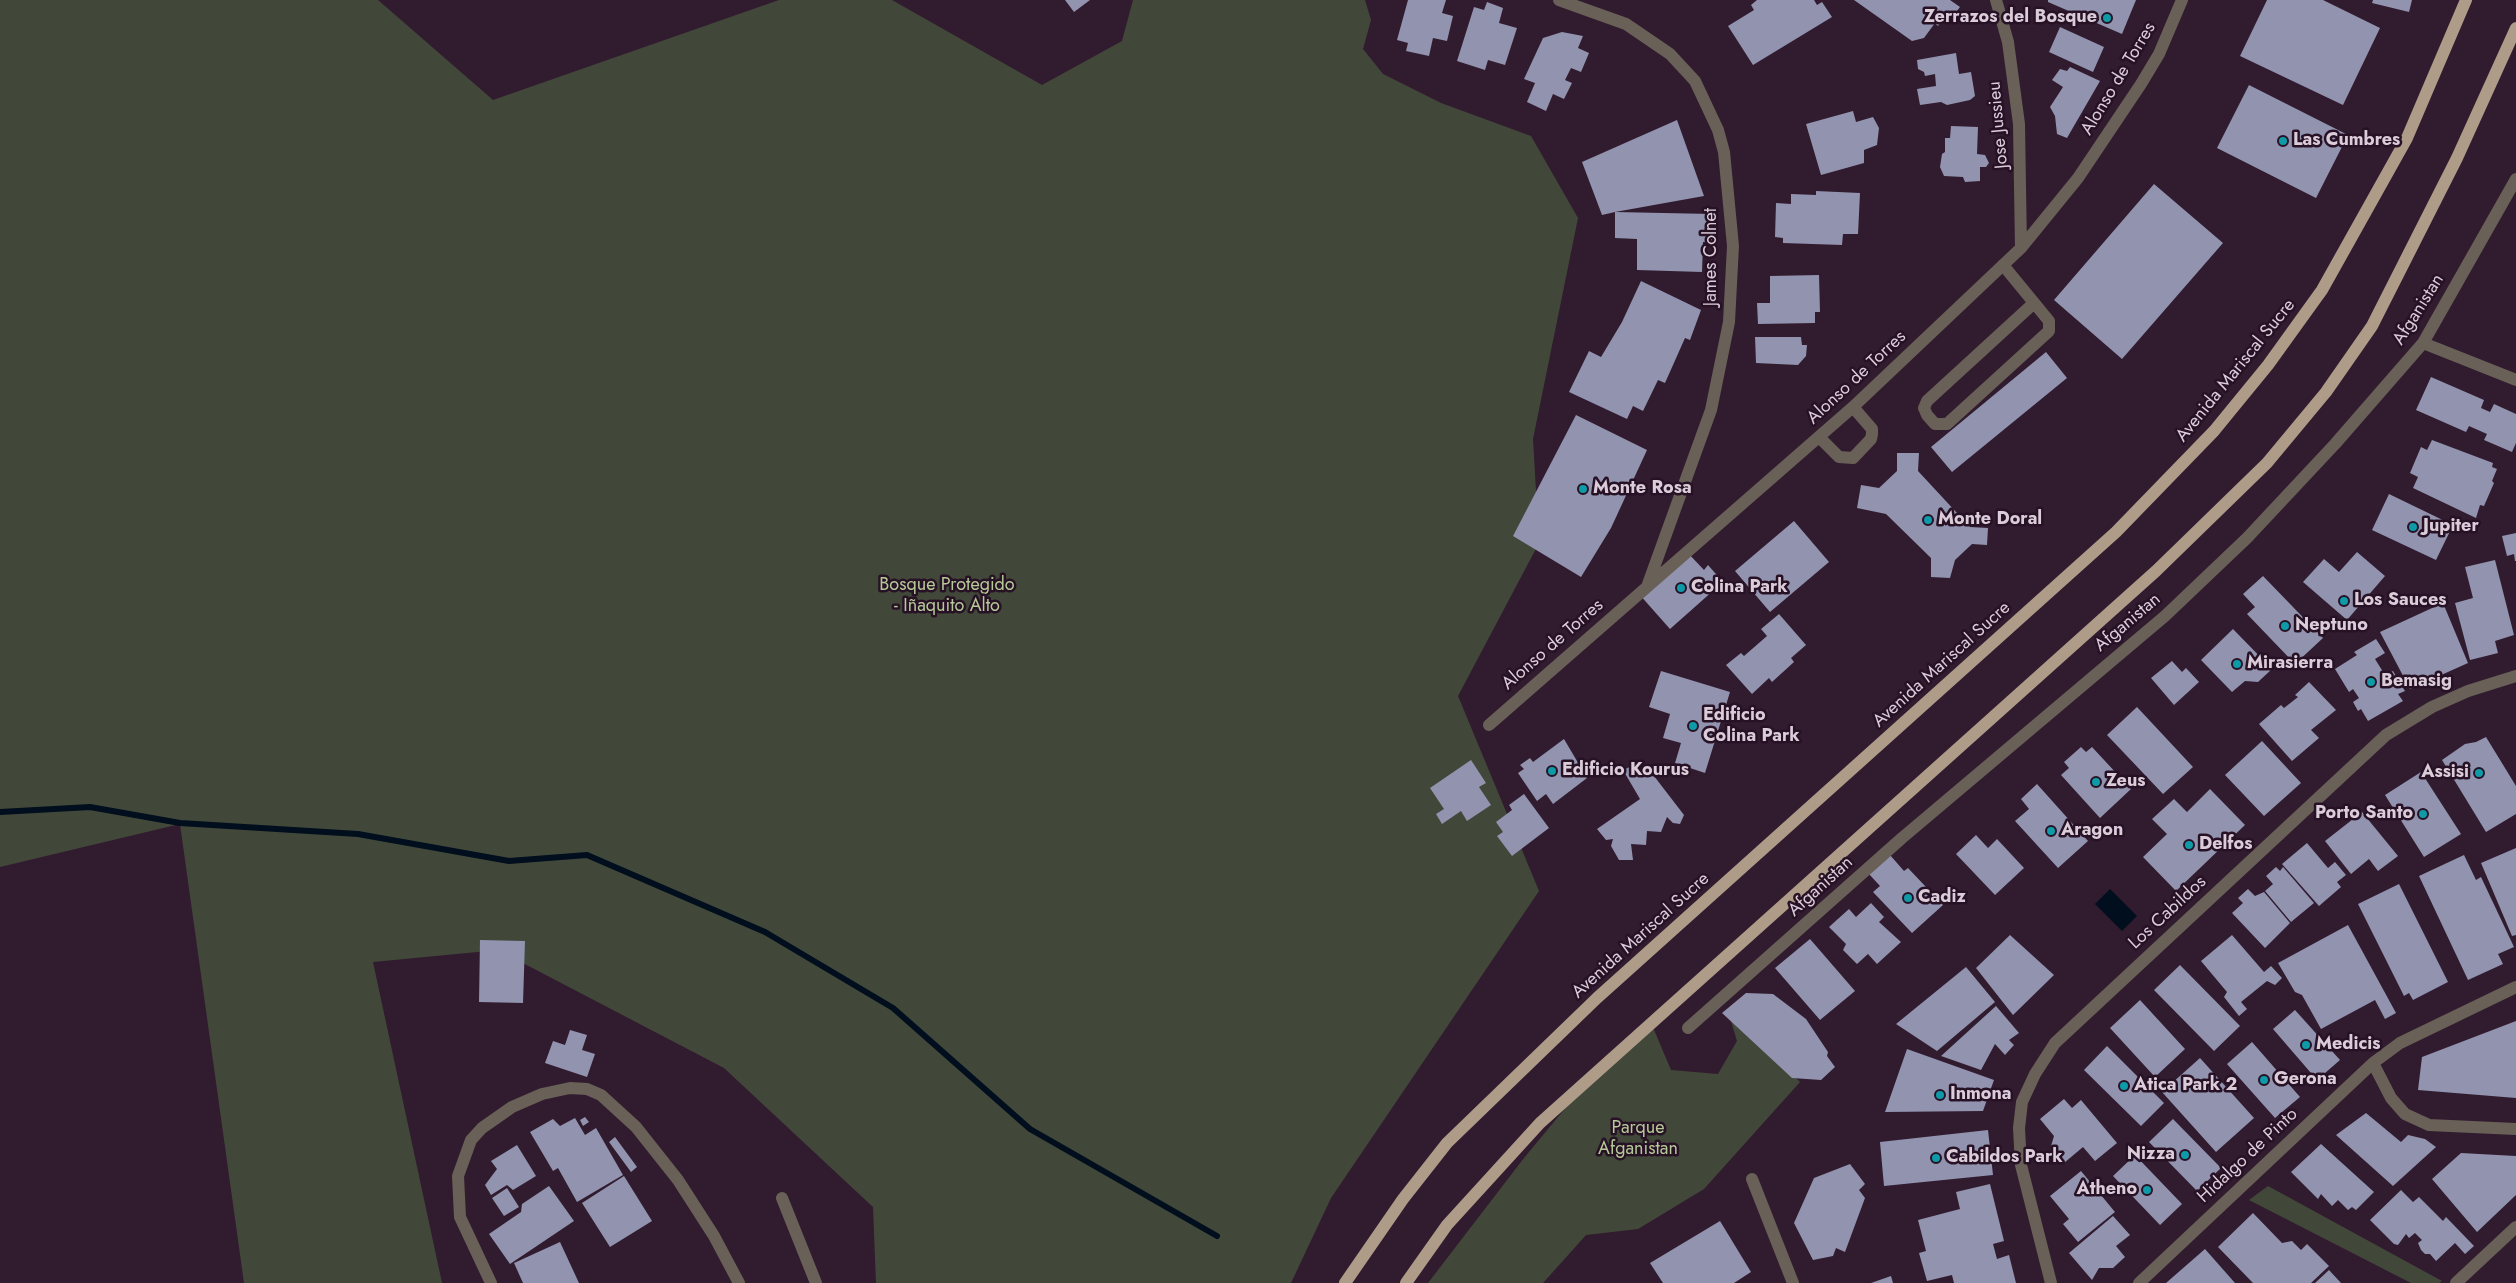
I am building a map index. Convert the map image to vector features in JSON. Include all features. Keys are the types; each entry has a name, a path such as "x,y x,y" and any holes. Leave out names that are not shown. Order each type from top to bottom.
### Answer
{"main road":[{"name":"Avenida Mariscal Sucre","path":"1345,1283 1403,1199 1447,1143 1597,998 2116,532 2214,432 2268,365 2322,290 2407,138 2466,0"},
{"path":"1406,1283 1447,1225 1540,1123 2156,571 2268,463 2326,392 2372,326 2457,158 2516,28"}],"street":[{"name":"James Colnet","path":"1559,0 1626,24 1670,54 1695,81 1716,124 1724,152 1733,246 1728,322 1711,410 1647,587"},
{"name":"Jose Jussieu","path":"1996,0 2008,42 2020,124 2021,248"},
{"name":"Alonso de Torres","path":"1488,725 1819,437 2021,248 2078,178 2141,84 2159,54 2182,0"},
{"name":"Afganistan","path":"1688,1028 1902,838 2165,616 2254,531 2335,444 2423,343 2516,179"},
{"path":"2003,265 2049,321 2048,331 1947,424 1935,424 1924,408 1927,401 2034,303"},
{"path":"2423,343 2516,380"},
{"path":"1819,437 1839,457 1853,458 1870,439 1872,429 1852,407"},
{"name":"Los Cabildos","path":"2051,1283 2021,1165 2019,1128 2022,1102 2035,1074 2055,1044 2386,734 2432,707 2468,691 2516,676"},
{"name":"Hidalgo de Pinto","path":"2139,1283 2373,1063 2400,1044 2516,987"},
{"path":"2373,1063 2391,1098 2405,1114 2429,1125 2516,1129"},
{"path":"491,1283 460,1217 458,1176 471,1140 482,1128 512,1107 542,1094 570,1088 587,1089 601,1095 636,1127 678,1180 714,1236 739,1283"},
{"path":"1752,1179 1792,1283"},
{"path":"782,1198 816,1283"},
{"path":"2456,1283 2516,1227"}],"green space":[{"name":"Bosque Protegido - Iñaquito Alto","path":"0,0 378,0 493,100 779,0 892,0 1042,85 1122,41 1133,0 1365,0 1371,20 1363,49 1383,74 1441,103 1531,136 1578,218 1533,439 1539,543 1458,696 1539,891 1331,1198 1291,1283 876,1283 873,1207 724,1068 498,950 373,962 442,1283 244,1283 180,824 0,867"},
{"name":"Parque Afganistan","path":"1731,1021 1755,1037 1800,1082 1704,1189 1638,1229 1586,1235 1543,1283 1428,1283 1524,1158 1597,1070 1652,1025 1671,1070 1718,1074 1737,1041"},
{"path":"2268,1186 2442,1281 2439,1283 2411,1283 2249,1200"}],"water":[{"path":"2110,889 2137,916 2122,931 2095,904"}],"building":[{"path":"1065,0 1090,0 1074,12"},
{"path":"1408,0 1446,0 1442,13 1453,16 1447,41 1433,38 1429,56 1406,51 1408,43 1397,40"},
{"path":"1757,0 1814,0 1817,5 1822,2 1832,17 1753,65 1728,26 1754,10 1751,5"},
{"path":"1854,0 1950,0 1960,7 1947,24 1942,21 1938,26 1935,23 1924,38 1912,41"},
{"name":"Zerrazos del Bosque","path":"2048,0 2136,0 2122,34 2048,2"},
{"path":"2267,0 2323,0 2380,28 2343,105 2240,56"},
{"path":"2373,0 2412,0 2409,12 2372,3"},
{"path":"1487,2 1503,8 1499,23 1517,28 1505,65 1488,60 1485,70 1457,61 1474,7 1484,10"},
{"path":"2060,27 2104,47 2093,72 2049,52"},
{"path":"1562,32 1583,36 1578,48 1589,53 1581,72 1571,68 1565,80 1572,83 1564,99 1553,94 1546,111 1527,102 1535,83 1524,79 1543,38"},
{"path":"1956,53 1959,74 1971,72 1975,96 1970,100 1947,105 1941,102 1920,105 1917,89 1936,86 1935,74 1925,76 1924,72 1918,69 1917,60"},
{"path":"2070,67 2100,81 2067,138 2057,134 2055,116 2050,107 2063,87 2052,80 2060,69 2067,71"},
{"name":"Las Cumbres","path":"2249,85 2348,135 2316,198 2217,148"},
{"path":"1853,111 1856,122 1873,117 1879,128 1877,145 1864,150 1864,163 1821,175 1806,124"},
{"path":"1677,120 1704,196 1602,215 1582,162"},
{"path":"1951,126 1978,127 1977,154 1985,155 1989,163 1986,167 1980,167 1980,181 1965,182 1963,177 1944,176 1940,167 1942,154 1945,152 1945,138 1950,138"},
{"path":"2154,184 2223,243 2122,359 2054,300"},
{"path":"1816,191 1860,193 1858,234 1843,234 1842,245 1783,243 1783,238 1775,237 1776,203 1791,204 1791,194 1816,195"},
{"path":"1615,212 1712,214 1712,242 1703,242 1702,272 1637,270 1637,239 1615,238"},
{"path":"1819,275 1820,312 1815,312 1815,323 1758,324 1757,303 1770,303 1770,276"},
{"path":"1641,281 1701,310 1690,340 1685,338 1665,383 1658,380 1643,411 1633,406 1627,419 1569,392 1589,351 1601,357 1622,322"},
{"path":"1755,337 1801,337 1802,345 1807,345 1806,356 1798,365 1756,363"},
{"path":"2046,352 2067,378 1952,472 1931,447"},
{"path":"2431,377 2484,400 2481,408 2490,412 2494,404 2516,414 2516,443 2512,452 2484,440 2487,434 2469,426 2466,432 2416,410"},
{"name":"Monte Rosa","path":"1576,415 1647,450 1611,528 1581,577 1513,536"},
{"path":"2432,440 2493,463 2492,467 2497,469 2492,481 2494,483 2484,506 2480,505 2476,518 2413,488 2418,477 2410,473 2421,447 2427,450"},
{"name":"Monte Doral","path":"1897,453 1919,453 1918,471 1970,527 1988,528 1987,545 1972,544 1955,560 1950,578 1931,577 1931,558 1886,514 1857,508 1861,485 1879,488 1897,471"},
{"name":"Jupiter","path":"2389,494 2453,525 2436,560 2372,530"},
{"path":"1794,521 1829,562 1770,612 1735,571"},
{"path":"2516,533 2515,561 2514,554 2507,556 2502,536"},
{"name":"Colina Park","path":"1687,552 1704,570 1708,565 1723,582 1670,629 1639,594"},
{"name":"Los Sauces","path":"2357,552 2385,576 2347,620 2303,582 2324,559 2339,572"},
{"path":"2495,560 2514,635 2495,641 2498,653 2470,660 2455,603 2473,598 2465,567"},
{"name":"Neptuno","path":"2263,576 2323,638 2295,664 2247,614 2255,607 2243,594"},
{"path":"2443,603 2468,663 2410,689 2380,632"},
{"path":"1779,614 1806,645 1791,658 1794,662 1772,682 1769,678 1752,694 1726,665 1741,653 1744,656 1767,636 1761,629"},
{"name":"Mirasierra","path":"2233,629 2272,669 2258,682 2245,681 2232,692 2201,660"},
{"name":"Bemasig","path":"2376,639 2385,653 2375,659 2385,675 2393,671 2405,691 2398,694 2403,701 2368,721 2361,709 2358,711 2353,702 2359,698 2353,689 2349,692 2335,669 2357,655 2354,652"},
{"path":"2172,661 2182,672 2186,668 2199,682 2174,705 2151,678"},
{"name":"Edificio Colina Park","path":"1661,671 1730,692 1705,773 1675,763 1681,743 1663,738 1670,714 1649,707"},
{"path":"2309,682 2336,710 2311,730 2319,738 2292,761 2259,724 2281,705 2284,708 2298,697 2295,695"},
{"path":"2137,707 2193,767 2163,794 2107,735"},
{"name":"Assisi","path":"2486,737 2516,786 2516,814 2486,832 2442,760 2465,744 2476,742"},
{"name":"Edificio Kourus","path":"1564,739 1587,778 1553,804 1546,794 1537,801 1518,773 1524,769 1520,765 1530,758 1533,762"},
{"path":"2262,741 2301,783 2264,816 2225,775"},
{"name":"Zeus","path":"2081,747 2086,752 2092,747 2131,789 2100,818 2061,775 2069,768 2064,762"},
{"path":"1471,760 1486,783 1479,787 1491,805 1467,821 1461,811 1442,824 1436,814 1444,809 1430,788"},
{"path":"1634,765 1641,777 1654,776 1684,815 1680,824 1673,823 1667,817 1661,832 1647,831 1646,845 1631,844 1633,860 1619,860 1611,846 1613,839 1606,840 1597,829 1640,799 1623,770"},
{"name":"Porto Santo","path":"2421,772 2461,834 2424,857 2385,795"},
{"name":"Aragon","path":"2037,784 2088,841 2058,868 2015,821 2029,809 2021,799"},
{"name":"Delfos","path":"2210,789 2245,825 2176,891 2143,857 2167,834 2152,819 2174,799 2187,812"},
{"path":"1524,794 1549,828 1512,856 1497,836 1503,832 1496,822 1512,810 1509,805"},
{"path":"2362,812 2398,856 2378,871 2369,859 2351,874 2325,841"},
{"path":"1976,835 1988,848 1997,839 2024,868 1995,895 1956,854"},
{"path":"2307,843 2328,868 2335,862 2346,875 2337,882 2341,887 2319,906 2282,864"},
{"path":"2516,848 2516,935 2512,936 2481,863"},
{"name":"Cadiz","path":"1890,855 1904,871 1908,868 1943,905 1912,933 1873,892 1880,886 1869,874"},
{"path":"2464,855 2476,880 2481,877 2514,947 2498,954 2503,964 2468,980 2419,876"},
{"path":"2276,867 2280,871 2283,867 2314,903 2291,922 2265,891 2273,884 2266,876"},
{"path":"2399,884 2448,982 2413,1000 2409,993 2404,996 2358,904"},
{"path":"2248,889 2255,896 2264,892 2290,923 2265,948 2232,913 2243,903 2238,898"},
{"path":"1871,903 1884,917 1879,922 1901,942 1877,964 1868,954 1857,964 1843,950 1846,944 1829,927 1849,909 1856,917"},
{"path":"2348,925 2396,1013 2385,1019 2375,1000 2321,1029 2302,995 2295,992 2278,963"},
{"path":"2010,935 2054,975 2013,1015 1976,968"},
{"path":"2232,935 2264,972 2271,966 2282,978 2275,985 2267,981 2241,1002 2247,1009 2239,1016 2224,997 2227,992 2201,961"},
{"path":"1810,939 1855,991 1820,1020 1775,968"},
{"path":"480,940 525,941 523,1003 479,1002"},
{"path":"2180,965 2240,1026 2214,1051 2154,990"},
{"path":"1966,967 1995,1002 1937,1051 1896,1024"},
{"path":"1746,993 1773,994 1806,1019 1828,1052 1827,1056 1835,1067 1821,1080 1792,1078 1722,1013"},
{"path":"2140,1000 2185,1049 2155,1077 2110,1028"},
{"path":"1996,1006 2019,1033 2009,1040 2014,1045 2005,1055 1995,1044 1981,1070 1941,1056"},
{"name":"Medicis","path":"2295,1010 2340,1060 2317,1080 2273,1029"},
{"path":"2516,1021 2516,1098 2418,1090 2422,1057"},
{"path":"570,1030 587,1035 582,1050 595,1054 587,1077 545,1063 553,1041 565,1045"},
{"name":"Gerona","path":"2252,1042 2300,1097 2275,1118 2227,1064"},
{"name":"Atica Park 2","path":"2107,1046 2164,1103 2141,1126 2084,1070"},
{"name":"Inmona","path":"1907,1049 1994,1080 1983,1111 1885,1112"},
{"path":"2200,1058 2254,1118 2216,1152 2162,1092"},
{"path":"2064,1099 2072,1108 2081,1100 2117,1143 2095,1161 2083,1147 2064,1163 2051,1146 2054,1136 2040,1119"},
{"path":"2366,1113 2401,1142 2408,1135 2425,1139 2436,1147 2393,1186 2336,1135"},
{"path":"585,1117 589,1122 583,1126 580,1120"},
{"path":"575,1118 585,1135 596,1128 623,1175 577,1202 558,1168 553,1171 530,1132 553,1119 560,1126"},
{"name":"Nizza","path":"2173,1119 2221,1168 2197,1191 2149,1142"},
{"name":"Cabildos Park","path":"1988,1130 1993,1175 1884,1186 1880,1142"},
{"path":"615,1137 637,1167 631,1172 609,1142"},
{"path":"2321,1144 2374,1192 2356,1210 2352,1207 2348,1210 2338,1200 2332,1206 2321,1194 2318,1199 2291,1172"},
{"path":"517,1145 536,1176 513,1190 507,1185 491,1195 485,1185 497,1169 491,1161"},
{"path":"2461,1153 2516,1156 2516,1195 2477,1232 2432,1179"},
{"name":"Atheno","path":"2135,1155 2182,1204 2160,1225 2113,1176"},
{"path":"1850,1164 1865,1184 1859,1190 1865,1198 1845,1252 1836,1248 1833,1256 1813,1260 1794,1223 1814,1178"},
{"path":"2081,1171 2115,1212 2078,1242 2063,1224 2069,1219 2050,1196"},
{"path":"624,1176 652,1221 610,1247 582,1203"},
{"path":"1990,1184 2004,1241 1993,1244 1997,1259 2009,1255 2016,1283 1954,1283 1952,1275 1927,1281 1919,1253 1926,1251 1918,1220 1960,1209 1956,1192"},
{"path":"549,1186 574,1221 510,1264 489,1234 521,1212 522,1204"},
{"path":"507,1188 519,1207 504,1216 492,1198"},
{"path":"2401,1190 2413,1202 2419,1197 2443,1221 2446,1217 2474,1246 2465,1254 2455,1243 2436,1261 2430,1254 2425,1254 2421,1250 2418,1243 2422,1240 2415,1233 2409,1238 2406,1234 2398,1245 2394,1244 2370,1220"},
{"path":"2253,1213 2282,1243 2292,1241 2301,1250 2307,1244 2329,1266 2311,1283 2253,1283 2218,1247"},
{"path":"2113,1216 2130,1235 2116,1246 2125,1257 2113,1268 2099,1268 2092,1280 2069,1253"},
{"path":"1720,1221 1751,1272 1734,1283 1663,1283 1650,1263"},
{"path":"560,1242 579,1283 523,1283 514,1263"},
{"path":"2205,1249 2235,1283 2166,1283"},
{"path":"2329,1270 2341,1283 2315,1283"},
{"path":"1891,1276 1893,1283 1871,1283"}],"waterway":[{"path":"0,812 90,807 180,823 358,834 509,861 587,855 765,932 893,1008 1030,1129 1217,1236"}],"place":[{"name":"Zerrazos del Bosque","path":"2107,18"},
{"name":"Las Cumbres","path":"2283,141"},
{"name":"Monte Rosa","path":"1583,489"},
{"name":"Monte Doral","path":"1928,520"},
{"name":"Jupiter","path":"2413,527"},
{"name":"Colina Park","path":"1681,588"},
{"name":"Los Sauces","path":"2344,601"},
{"name":"Neptuno","path":"2285,626"},
{"name":"Mirasierra","path":"2237,664"},
{"name":"Bemasig","path":"2371,682"},
{"name":"Edificio Colina Park","path":"1693,726"},
{"name":"Edificio Kourus","path":"1552,771"},
{"name":"Assisi","path":"2479,773"},
{"name":"Zeus","path":"2096,782"},
{"name":"Porto Santo","path":"2423,814"},
{"name":"Aragon","path":"2051,831"},
{"name":"Delfos","path":"2189,845"},
{"name":"Cadiz","path":"1908,898"},
{"name":"Medicis","path":"2306,1045"},
{"name":"Gerona","path":"2264,1080"},
{"name":"Atica Park 2","path":"2124,1086"},
{"name":"Inmona","path":"1940,1095"},
{"name":"Nizza","path":"2185,1155"},
{"name":"Cabildos Park","path":"1936,1158"},
{"name":"Atheno","path":"2147,1190"}]}
